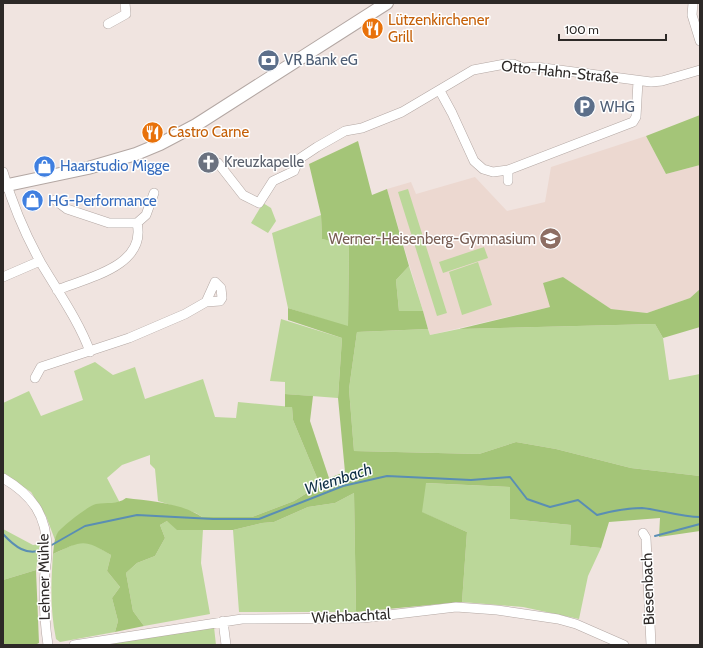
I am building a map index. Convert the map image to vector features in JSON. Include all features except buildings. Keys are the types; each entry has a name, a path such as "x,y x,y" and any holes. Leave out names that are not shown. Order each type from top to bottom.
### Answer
{"main road":[{"path":"5,185 94,166 136,154 160,144 196,126 387,3"}],"street":[{"path":"108,24 126,14 125,3"},
{"path":"693,3 692,15 700,41"},
{"name":"Otto-Hahn-Straße","path":"218,164 243,195 259,203 273,181 294,170 299,159 317,147 345,131 362,128 402,112 440,91 473,70 513,64 523,68 536,67 638,81 662,81 700,70"},
{"path":"440,91 452,112 474,161 483,169 493,172 508,170 633,122 636,117 638,81"},
{"path":"508,170 508,181"},
{"path":"3,172 5,185 40,261 84,337 90,352"},
{"path":"55,200 67,208 109,223 137,223 146,215 154,193"},
{"path":"57,290 121,264 133,250 137,238 137,223"},
{"path":"3,277 40,261"},
{"path":"36,378 41,367 90,352 185,314 206,302"},
{"name":"Lehner Mühle","path":"3,478 18,487 28,496 39,512 47,547 44,586 48,645"},
{"name":"Biesenbach","path":"643,533 646,538 651,645"},
{"name":"Wiehbachtal","path":"74,645 223,621 261,617 363,618 456,607 497,610 558,619 576,624 624,645"},
{"path":"223,621 226,645"}],"shaded area":[{"name":"Werner-Heisenberg-Gymnasium","path":"646,136 666,174 700,165 700,289 690,298 647,313 611,309 563,277 550,307 430,335 387,189 411,182 416,194 475,177 507,211 545,202 551,167"}],"green space":[{"path":"700,115 700,165 666,174 646,136"},
{"path":"358,141 372,195 387,189 409,266 396,280 399,311 423,311 428,329 357,332 349,389 354,451 479,454 516,442 556,449 631,468 700,476 700,531 659,537 660,518 609,522 601,548 570,545 571,525 510,519 510,487 426,483 422,512 467,532 462,602 356,612 354,493 335,503 308,507 274,522 262,523 233,530 177,530 167,521 160,525 165,538 155,556 137,563 126,573 133,611 144,626 115,632 118,621 112,598 120,587 107,571 111,555 94,546 82,543 70,546 53,554 58,532 92,505 115,502 126,498 175,506 194,512 202,517 252,517 294,501 320,485 293,420 292,407 285,407 285,394 313,396 310,421 329,478 345,472 338,398 342,338 288,320 288,308 348,326 349,245 322,239 321,215 309,164"},
{"path":"408,189 447,313 437,316 398,192"},
{"path":"263,203 271,208 276,221 268,233 251,223"},
{"path":"321,215 322,239 349,244 348,327 288,308 272,233"},
{"path":"484,247 488,258 443,273 439,262"},
{"path":"478,262 492,305 462,315 449,272"},
{"path":"409,266 423,311 399,311 396,280"},
{"path":"563,277 611,309 647,313 690,298 700,289 700,327 663,338 655,324 459,329 550,307 543,283"},
{"path":"281,319 342,338 338,398 285,394 285,382 270,381"},
{"path":"655,324 663,338 669,380 700,374 700,476 631,468 556,449 516,442 479,454 354,451 349,389 357,332 428,329 430,335 459,329"},
{"path":"95,362 113,375 135,367 145,399 203,379 215,417 236,418 238,402 292,407 293,420 320,485 294,501 252,517 202,517 196,513 158,501 155,469 150,464 150,455 122,465 107,478 120,503 95,505 58,533 55,540 46,516 31,492 3,474 3,403 29,391 41,416 83,400 74,371"},
{"path":"425,483 510,487 510,519 571,525 570,545 601,548 588,576 579,619 523,607 462,602 467,532 421,512"},
{"path":"354,493 356,612 239,612 233,530 262,523 274,522 308,507 335,503"},
{"path":"167,521 195,529 203,529 201,563 210,614 144,626 133,611 126,573 137,563 155,556 165,538 160,525"},
{"path":"3,529 33,545 40,544 36,570 3,580"},
{"path":"79,542 93,544 111,555 107,571 120,587 112,598 118,621 115,632 60,642 56,639 52,607 51,586 53,554"},
{"path":"36,570 39,643 35,645 3,645 3,580"},
{"path":"214,627 216,645 96,645"}],"waterway":[{"name":"Wiembach","path":"50,546 85,526 137,515 213,519 259,519 343,486 387,476 471,480 510,477 527,499 550,507 578,500 597,515 619,510 642,508 685,516 700,517"},
{"path":"655,536 700,524"},
{"name":"Wiembach","path":"3,534 16,546 26,551 32,552 44,549"}],"place":[{"name":"Lützenkirchener Grill","path":"372,29"},
{"name":"VR Bank eG","path":"269,60"},
{"name":"WHG","path":"584,107"},
{"name":"Castro Carne","path":"153,132"},
{"name":"Kreuzkapelle","path":"209,162"},
{"name":"Haarstudio Migge","path":"45,166"},
{"name":"HG-Performance","path":"33,201"},
{"name":"Werner-Heisenberg-Gymnasium","path":"551,239"}]}
